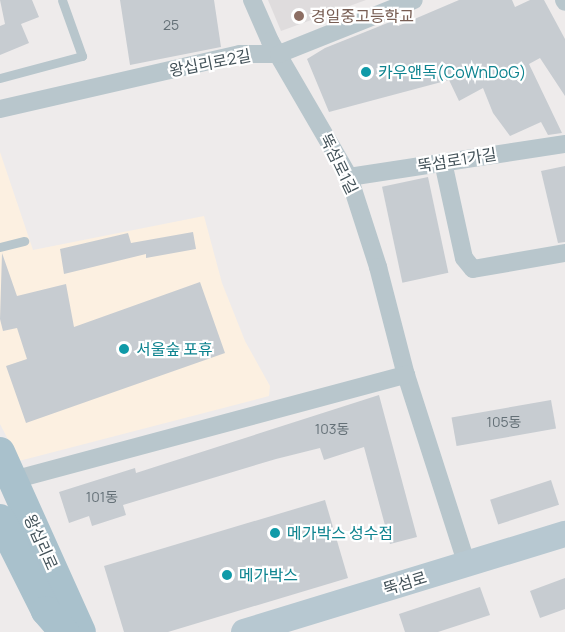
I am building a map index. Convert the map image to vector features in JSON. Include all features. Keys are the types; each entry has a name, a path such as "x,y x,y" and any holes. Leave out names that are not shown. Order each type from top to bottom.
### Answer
{"main road":[{"name":"왕십리로","path":"0,452 81,632"},
{"name":"왕십리로","path":"0,519 53,625"},
{"name":"뚝섬로","path":"244,632 565,534"}],"street":[{"name":"뚝섬로1길","path":"252,0 279,54 349,177 378,267 406,375 467,565"},
{"name":"왕십리로2길","path":"0,109 240,54 279,54 414,0"},
{"name":"뚝섬로1가길","path":"349,177 565,144"},
{"path":"443,162 464,258 473,268 565,253"},
{"path":"13,480 406,375"}],"lane":[{"path":"0,78 82,56 62,0"},
{"path":"0,247 24,242"}],"shaded area":[{"name":"경일중고등학교","path":"268,0 366,0 281,31"},
{"path":"0,152 33,250 204,216 222,283 245,341 270,386 269,396 19,461 0,424"}],"building":[{"path":"0,0 32,0 39,17 21,24 29,43 0,55 0,26 5,24"},
{"path":"120,0 214,0 221,47 130,65"},
{"path":"459,0 512,0 515,7 530,0 544,0 565,39 565,96 540,58 529,64 562,133 548,135 541,122 510,136 493,113 483,88 459,101 449,80 329,112 307,59 325,48 395,20 398,26"},
{"path":"565,166 565,242 558,243 541,171"},
{"path":"428,177 448,273 402,283 382,187"},
{"path":"193,232 196,249 146,258 146,254 64,274 60,249 128,233 131,243"},
{"name":"서울숲 포휴","path":"2,253 17,296 66,284 74,327 200,282 225,353 26,423 6,366 27,359 17,328 3,331 0,319"},
{"path":"379,395 417,537 390,544 364,447 324,460 320,448 276,459 123,505 126,515 92,526 89,516 69,523 59,492 135,468 136,473"},
{"path":"551,400 556,429 457,446 452,418"},
{"path":"551,480 559,505 498,525 490,500"},
{"name":"메가박스 성수점","path":"325,500 348,578 168,632 124,632 104,566"},
{"path":"565,578 565,609 540,618 530,591"},
{"path":"480,587 490,615 438,632 405,632 399,614"}],"place":[{"name":"경일중고등학교","path":"299,16"},
{"name":"카우앤독(CoWnDoG)","path":"366,72"},
{"name":"서울숲 포휴","path":"124,349"},
{"name":"메가박스 성수점","path":"275,533"},
{"name":"메가박스","path":"227,575"}]}
